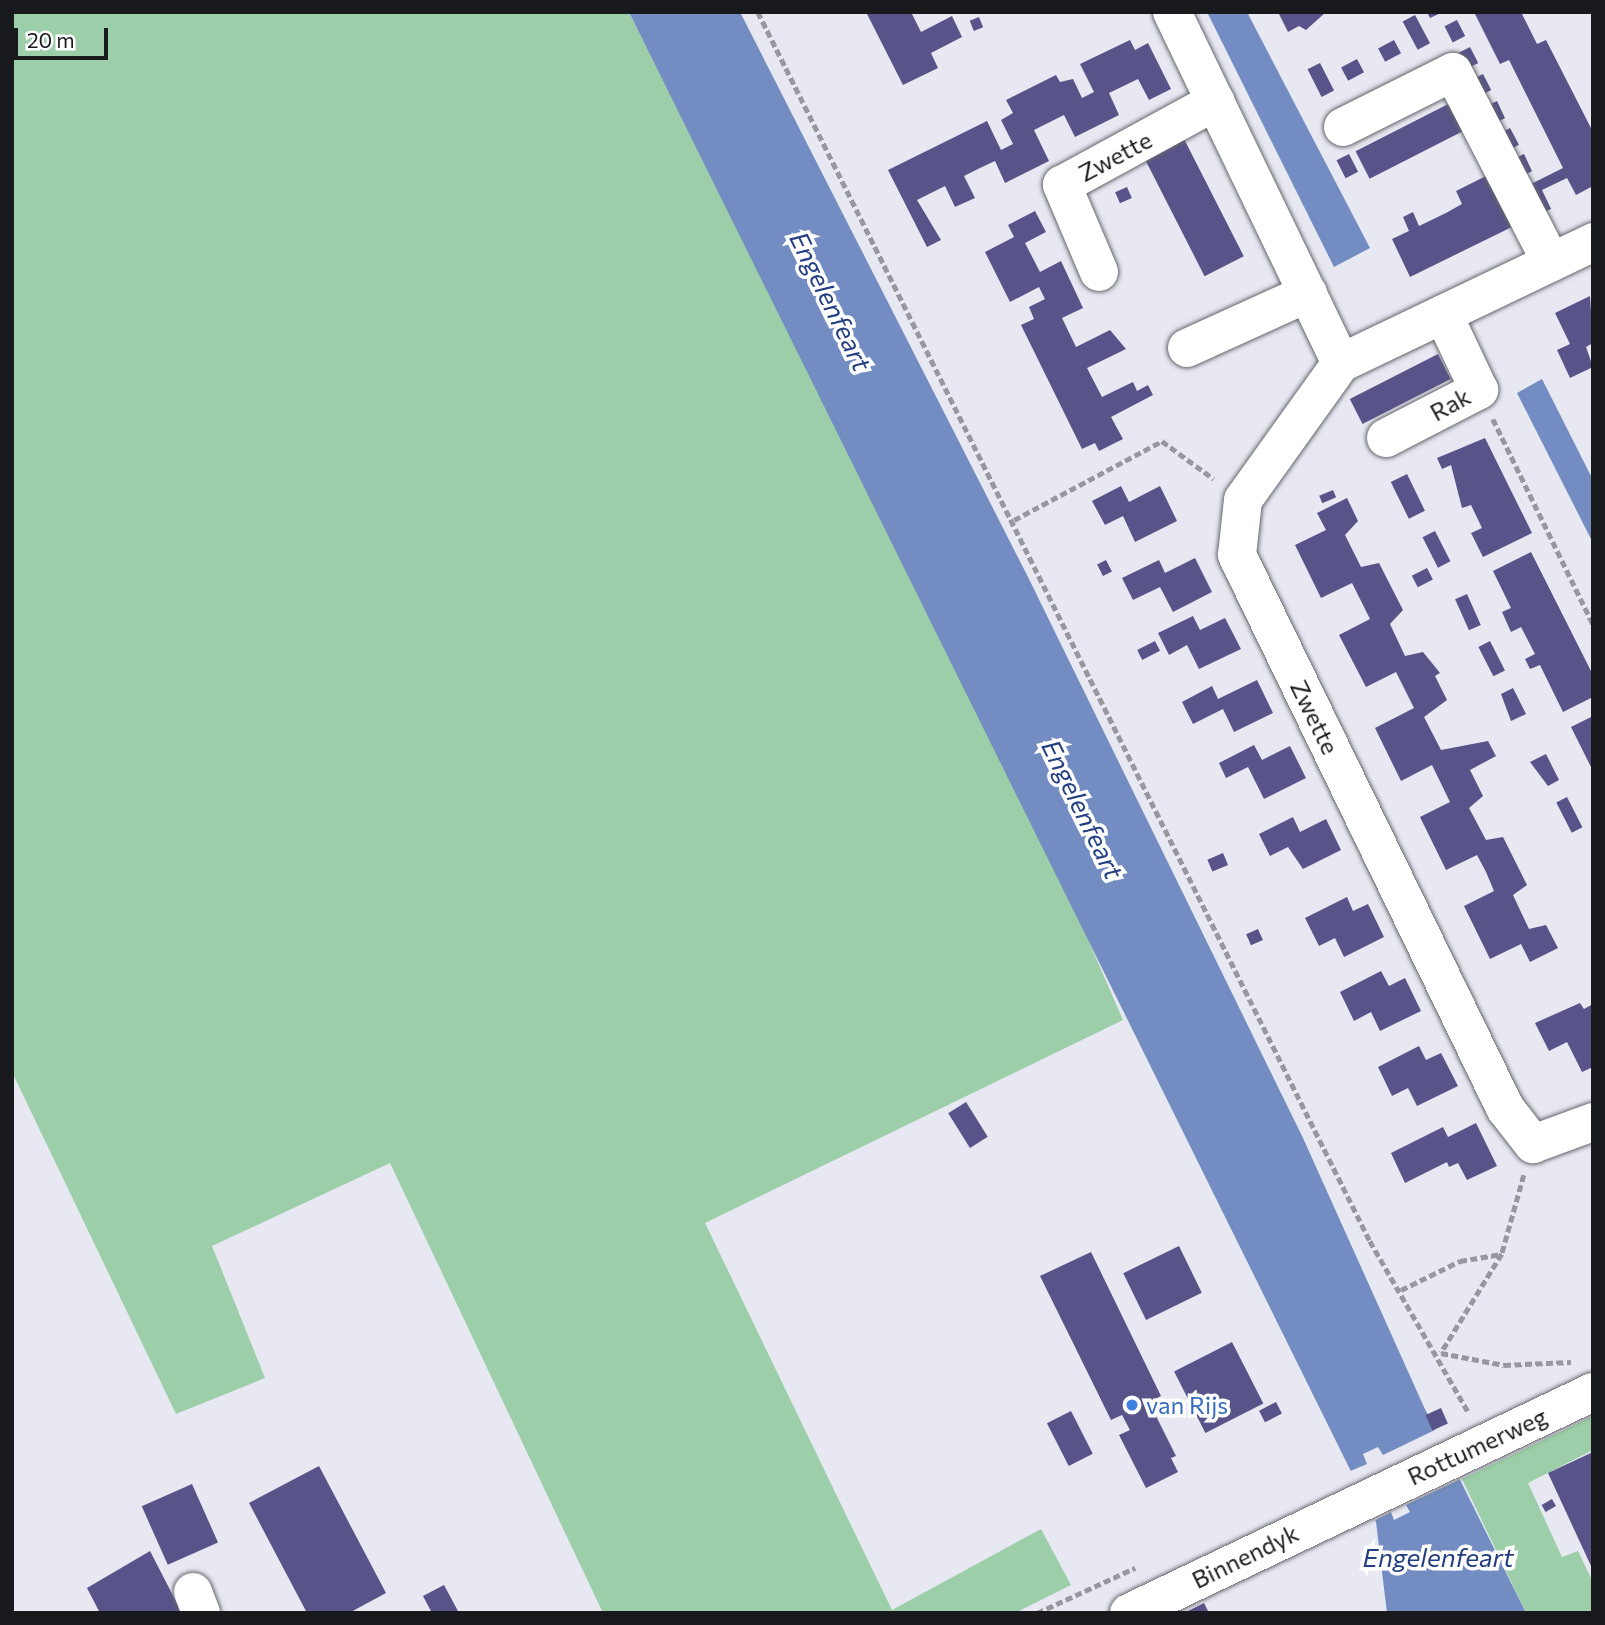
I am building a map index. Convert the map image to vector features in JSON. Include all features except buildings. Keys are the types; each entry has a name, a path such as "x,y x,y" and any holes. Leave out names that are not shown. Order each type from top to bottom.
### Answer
{"street":[{"path":"1172,12 1341,363 1593,242"},
{"path":"1343,127 1453,72 1550,262"},
{"name":"Zwette","path":"1099,272 1062,185 1216,101"},
{"path":"1187,348 1308,293"},
{"name":"Rak","path":"1387,438 1479,390 1443,314"},
{"name":"Zwette","path":"1341,363 1243,500 1237,555 1505,1108 1533,1144"},
{"path":"1533,1144 1593,1122"},
{"name":"Rottumerweg","path":"1361,1501 1456,1456 1582,1377"},
{"name":"Binnendyk","path":"1129,1613 1361,1501"}],"path":[{"path":"758,12 1364,1228 1441,1353 1473,1420"},
{"path":"1479,390 1593,624"},
{"path":"1013,520 1163,441 1243,500"},
{"path":"1441,1353 1502,1254 1533,1144"},
{"path":"1401,1290 1460,1261 1502,1254"},
{"path":"1441,1353 1582,1377"}],"green space":[{"path":"12,12 629,12 1059,873 1123,1020 705,1223 892,1610 1041,1529 1071,1585 1015,1613 603,1613 390,1163 212,1246 265,1378 176,1414 12,1072"},
{"path":"1593,1416 1593,1450 1528,1483 1562,1557 1578,1551 1593,1582 1593,1613 1526,1613 1462,1479"}],"water":[{"name":"Engelenfeart","path":"629,12 740,12 1028,577 1303,1138 1424,1407 1526,1613 1387,1613 1376,1522"},
{"path":"1207,12 1247,12 1370,248 1334,267"},
{"path":"1542,379 1593,480 1593,543 1517,393"}],"pier":[{"path":"1439,1428 1465,1477 1406,1505 1410,1512 1394,1520 1391,1512 1372,1522 1348,1472 1367,1464 1363,1454 1378,1447 1383,1455"}],"place":[{"name":"van Rijs","path":"1132,1405"}]}
